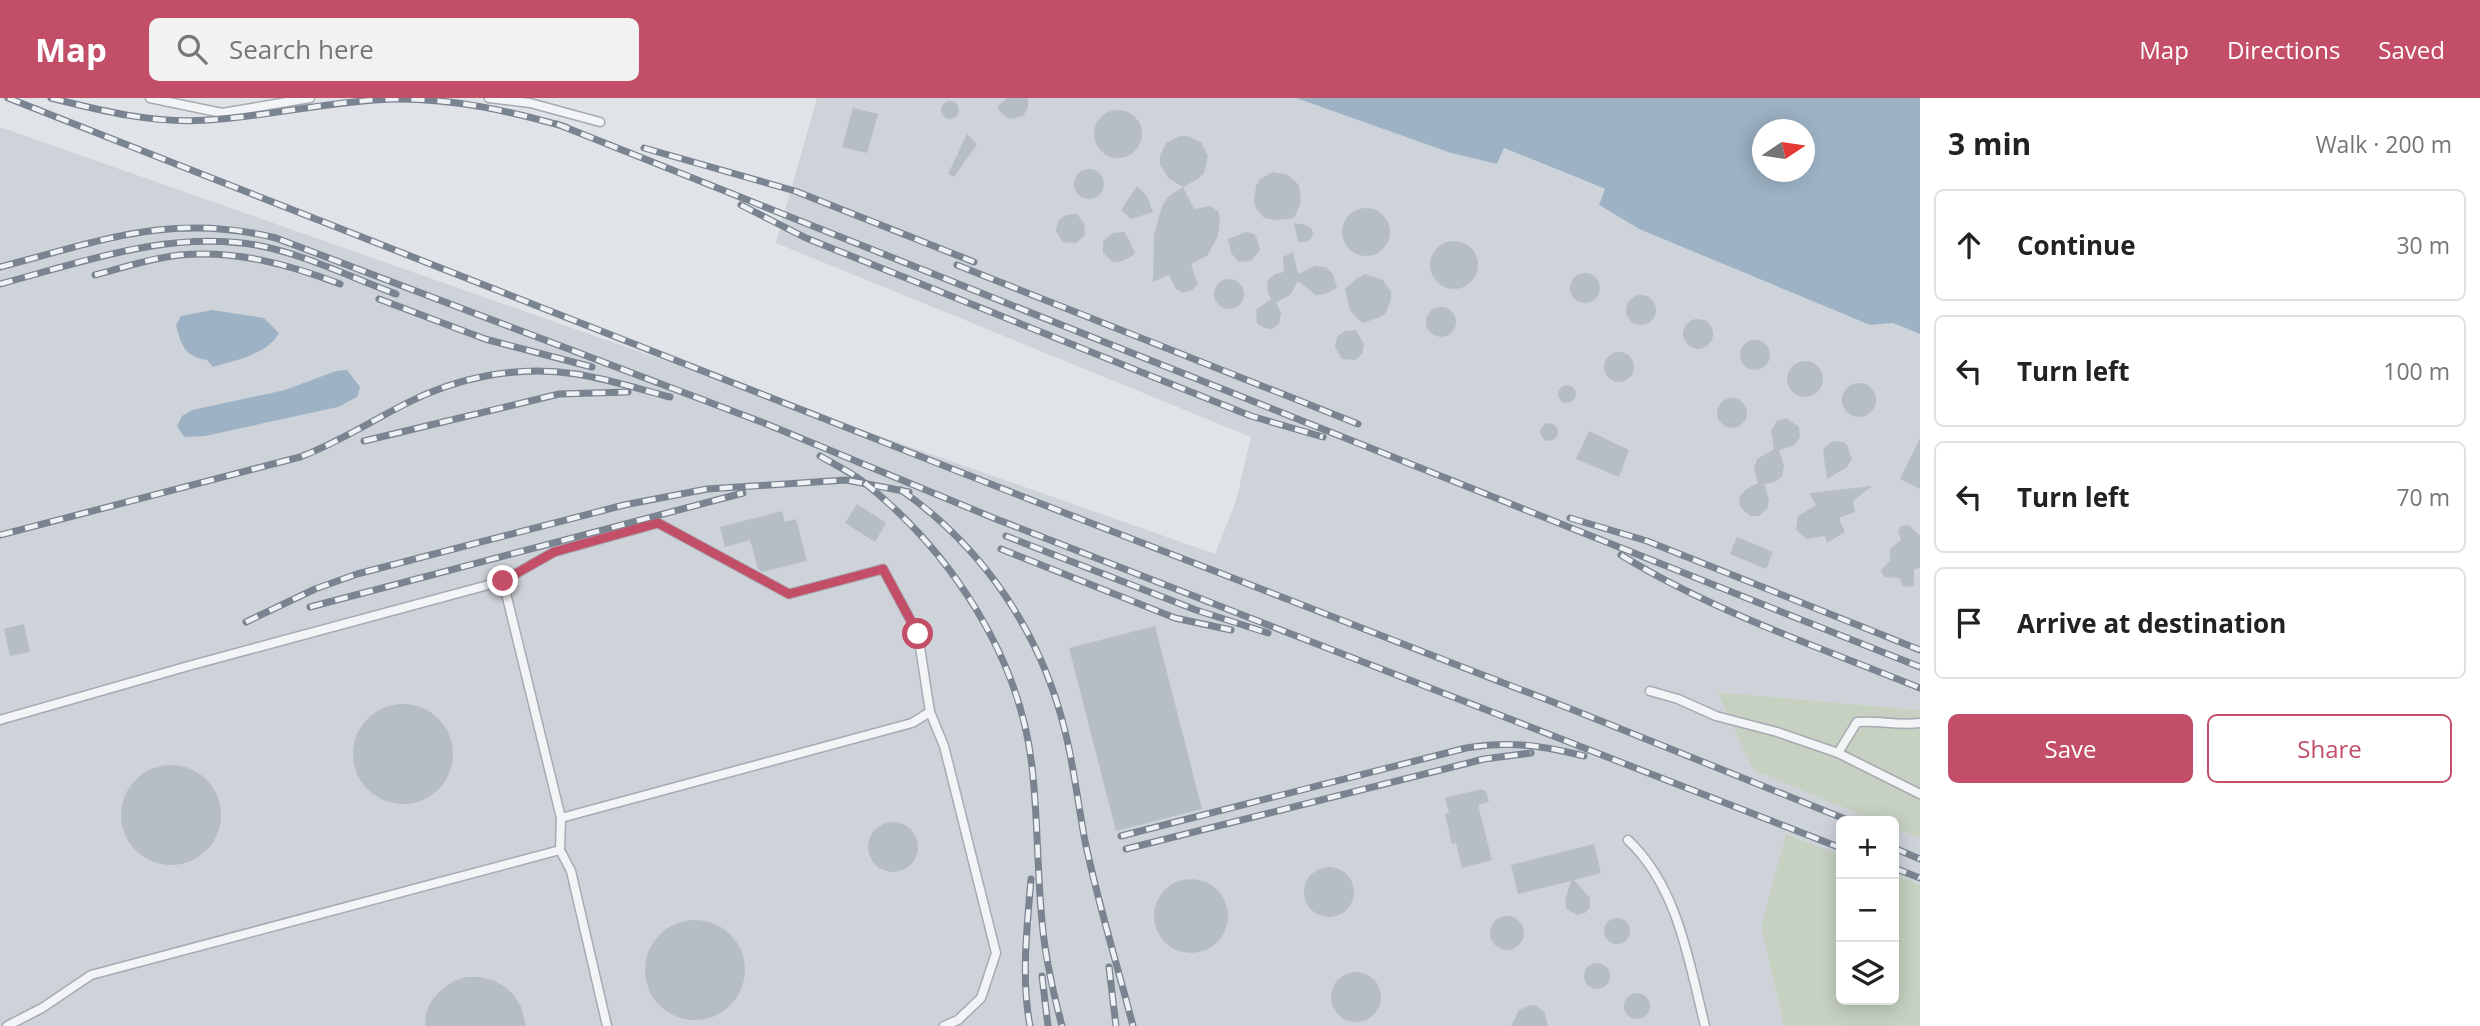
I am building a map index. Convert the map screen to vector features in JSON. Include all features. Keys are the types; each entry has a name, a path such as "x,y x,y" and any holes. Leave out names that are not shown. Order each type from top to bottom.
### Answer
{"lane":[{"path":"150,98 222,113 310,98"},
{"path":"489,98 530,103 600,122"},
{"path":"0,720 503,581 554,552 658,523 789,594 883,569 918,634 930,712 944,746 996,953 981,998 958,1020 944,1026"},
{"path":"503,581 561,818 560,850 570,871 607,1026"},
{"path":"1650,691 1678,699 1716,716 1838,752 1920,794"},
{"path":"561,818 912,723 930,712"},
{"path":"1838,752 1857,722 1873,720 1904,725 1920,723"},
{"path":"1628,840 1657,873 1669,900 1685,946 1705,1026"},
{"path":"7,1026 42,1008 92,975 560,850"}],"shaded area":[{"path":"817,98 1296,98 1451,153 1497,164 1504,148 1606,190 1599,205 1639,229 1870,325 1893,323 1920,334 1920,710 1717,692 1753,770 1864,816 1836,816 1836,853 1787,834 1761,927 1784,1026 0,1026 0,127 1215,554 1236,501 1251,437 776,243"},
{"path":"1899,830 1920,838 1920,885 1899,877"}],"green space":[{"path":"1717,692 1920,710 1920,838 1899,830 1899,816 1864,816 1753,770"},
{"path":"1786,834 1836,853 1836,1005 1899,1005 1899,877 1920,885 1920,1026 1784,1026 1761,927"}],"water":[{"path":"1296,98 1920,98 1920,334 1893,323 1870,325 1639,229 1599,205 1605,189 1504,148 1497,164 1451,153"},
{"path":"212,310 264,318 279,333 259,352 213,367 207,360 194,356 185,349 176,325 181,316"},
{"path":"347,370 360,387 357,397 338,407 205,436 184,437 177,426 182,416 192,410 285,390 336,371"}],"building":[{"path":"1007,98 1028,98 1028,108 1023,116 1010,119 1002,114 997,107"},
{"path":"950,101 956,104 959,110 956,116 950,119 944,116 941,110 944,104"},
{"path":"853,108 878,114 867,153 842,147"},
{"path":"1118,110 1135,117 1142,134 1135,151 1118,158 1101,151 1094,134 1101,117"},
{"path":"967,134 977,144 954,177 948,174"},
{"path":"1180,136 1201,142 1208,156 1204,173 1183,187 1168,178 1160,164 1160,156 1166,143"},
{"path":"1089,169 1100,173 1104,184 1100,195 1089,199 1078,195 1074,184 1078,173"},
{"path":"1273,172 1288,175 1299,185 1301,202 1294,218 1264,218 1256,208 1256,186 1260,179"},
{"path":"1137,186 1147,196 1153,212 1131,219 1121,210"},
{"path":"1183,187 1194,209 1210,206 1218,211 1220,219 1218,236 1207,256 1191,264 1198,284 1183,293 1176,289 1169,275 1153,282 1154,235 1162,206 1169,196"},
{"path":"1366,208 1383,215 1390,232 1383,249 1366,256 1349,249 1342,232 1349,215"},
{"path":"1077,214 1084,223 1085,235 1076,243 1063,242 1056,231 1058,221 1066,215"},
{"path":"1294,223 1311,228 1311,239 1298,242"},
{"path":"1124,232 1135,254 1123,261 1113,262 1103,253 1103,241 1113,233"},
{"path":"1246,232 1254,234 1260,250 1251,261 1239,262 1231,253 1228,239"},
{"path":"1454,241 1471,248 1478,265 1471,282 1454,289 1437,282 1430,265 1437,248"},
{"path":"1293,252 1298,274 1315,266 1326,267 1333,274 1337,288 1316,295 1298,281 1290,295 1276,302 1281,313 1279,324 1272,329 1264,328 1257,323 1256,310 1271,299 1267,289 1268,280 1275,274 1284,272 1283,257"},
{"path":"1585,273 1591,274 1599,282 1599,294 1591,302 1585,303 1579,302 1571,294 1570,288 1571,282 1579,274"},
{"path":"1365,274 1383,280 1391,292 1391,300 1385,314 1362,323 1350,311 1345,289"},
{"path":"1229,279 1240,283 1244,294 1240,305 1229,309 1218,305 1214,294 1218,283"},
{"path":"1641,295 1647,296 1655,304 1655,316 1647,324 1641,325 1635,324 1627,316 1626,310 1627,304 1635,296"},
{"path":"1441,307 1452,311 1456,322 1452,333 1441,337 1430,333 1426,322 1430,311"},
{"path":"1698,319 1704,320 1712,328 1712,340 1704,348 1698,349 1692,348 1684,340 1683,334 1684,328 1692,320"},
{"path":"1356,330 1364,344 1362,354 1355,360 1342,359 1335,347 1337,337 1345,331"},
{"path":"1755,340 1761,341 1769,349 1769,361 1761,369 1755,370 1749,369 1741,361 1740,355 1741,349 1749,341"},
{"path":"1619,352 1625,353 1633,361 1633,373 1625,381 1619,382 1613,381 1605,373 1604,367 1605,361 1613,353"},
{"path":"1805,361 1817,367 1823,379 1817,391 1805,397 1793,391 1787,379 1793,367"},
{"path":"1859,383 1871,388 1876,400 1871,412 1859,417 1847,412 1842,400 1847,388"},
{"path":"1567,385 1573,388 1576,394 1573,400 1567,403 1561,400 1558,394 1561,388"},
{"path":"1732,398 1738,399 1746,407 1746,419 1738,427 1732,428 1726,427 1718,419 1717,413 1718,407 1726,399"},
{"path":"1786,418 1799,427 1800,437 1795,445 1779,450 1784,466 1782,476 1775,482 1764,484 1769,500 1767,509 1759,516 1750,516 1740,507 1739,498 1745,490 1758,483 1754,469 1757,459 1774,449 1771,430 1777,421"},
{"path":"1549,423 1555,426 1558,432 1555,438 1549,441 1543,438 1540,432 1543,426"},
{"path":"1589,431 1629,450 1619,477 1576,459"},
{"path":"1920,438 1920,489 1900,479"},
{"path":"1833,441 1847,445 1852,459 1847,467 1827,479 1823,452"},
{"path":"1872,486 1853,501 1855,512 1839,518 1845,532 1827,543 1825,536 1807,539 1796,530 1798,516 1816,505 1809,493"},
{"path":"857,504 886,523 875,542 845,523"},
{"path":"782,511 785,522 796,519 807,561 762,572 758,569 750,540 725,547 720,527"},
{"path":"1905,525 1910,526 1920,536 1920,567 1914,570 1914,585 1907,587 1903,586 1899,578 1884,577 1881,570 1890,561 1890,549 1901,540 1898,531"},
{"path":"1737,537 1773,552 1766,569 1730,554"},
{"path":"24,624 30,652 10,656 4,629"},
{"path":"1155,626 1202,809 1116,831 1069,648"},
{"path":"403,704 422,708 438,719 449,735 453,754 449,773 438,789 422,800 403,804 384,800 368,789 357,773 353,754 357,735 368,719 384,708"},
{"path":"171,765 190,769 206,780 217,796 221,815 217,834 206,850 190,861 171,865 152,861 136,850 125,834 121,815 125,796 136,780 152,769"},
{"path":"1481,789 1486,791 1489,802 1478,805 1492,860 1462,868 1456,843 1452,844 1445,814 1449,813 1445,798"},
{"path":"893,822 910,830 918,847 910,864 893,872 876,864 868,847 876,830"},
{"path":"1594,844 1601,873 1574,880 1590,898 1590,907 1585,913 1577,915 1566,909 1565,900 1571,881 1518,894 1511,865"},
{"path":"1329,867 1346,875 1354,892 1346,909 1329,917 1312,909 1304,892 1312,875"},
{"path":"1184,879 1198,879 1212,885 1222,895 1228,916 1222,937 1212,947 1198,953 1184,953 1170,947 1160,937 1154,923 1154,909 1160,895 1170,885"},
{"path":"1507,916 1519,921 1524,933 1519,945 1507,950 1495,945 1490,933 1495,921"},
{"path":"1617,918 1626,922 1630,931 1626,940 1617,944 1608,940 1604,931 1608,922"},
{"path":"695,920 714,924 730,935 741,951 745,970 741,989 730,1005 714,1016 695,1020 676,1016 660,1005 649,989 645,970 649,951 660,935 676,924"},
{"path":"1597,963 1606,967 1610,976 1606,985 1597,989 1588,985 1584,976 1588,967"},
{"path":"1356,972 1373,980 1381,997 1373,1014 1356,1022 1339,1014 1331,997 1339,980"},
{"path":"465,977 492,980 504,986 514,995 521,1007 526,1026 425,1026 426,1013 432,1000 452,982"},
{"path":"1637,993 1646,997 1650,1006 1646,1015 1637,1019 1628,1015 1624,1006 1628,997"},
{"path":"1530,1005 1545,1013 1548,1026 1511,1026 1519,1010"}],"railway":[{"path":"8,98 1576,711 1838,816"},
{"path":"51,98 129,115 188,121 370,100 415,99 481,107 566,127"},
{"path":"557,124 1920,667"},
{"path":"644,148 795,191 974,262"},
{"path":"741,205 806,238 1251,416 1323,437"},
{"path":"0,267 104,240 169,229 203,228 276,238 764,423 996,519 1836,846"},
{"path":"0,284 126,251 159,245 223,241 256,245 292,254 396,294"},
{"path":"95,275 169,256 201,254 261,260 340,284"},
{"path":"957,265 1358,424"},
{"path":"379,299 485,339 592,367"},
{"path":"0,535 300,457 405,404 467,380 510,372 554,372 612,381 670,397"},
{"path":"364,441 559,394 628,392"},
{"path":"820,456 866,484 926,541 953,574 997,647 1025,726 1032,767 1043,934 1062,1026"},
{"path":"246,622 315,589 357,574 624,505 707,489 846,480 909,492"},
{"path":"901,490 958,538 983,566 1005,596 1041,660 1065,731 1090,864 1133,1026"},
{"path":"310,607 743,493"},
{"path":"1570,518 1647,541 1920,650"},
{"path":"1006,536 1196,610 1268,633"},
{"path":"1001,549 1175,618 1231,630"},
{"path":"1621,555 1730,611 1920,688"},
{"path":"1121,836 1466,748 1525,745 1584,756"},
{"path":"1126,849 1484,759 1531,753"},
{"path":"1899,850 1920,859"},
{"path":"1899,870 1920,878"},
{"path":"1030,1026 1025,971 1031,879"},
{"path":"1109,967 1116,1026"},
{"path":"1042,976 1048,1026"}],"route":[{"path":"503,581 554,552 658,523 789,594 883,569 918,634"}]}
